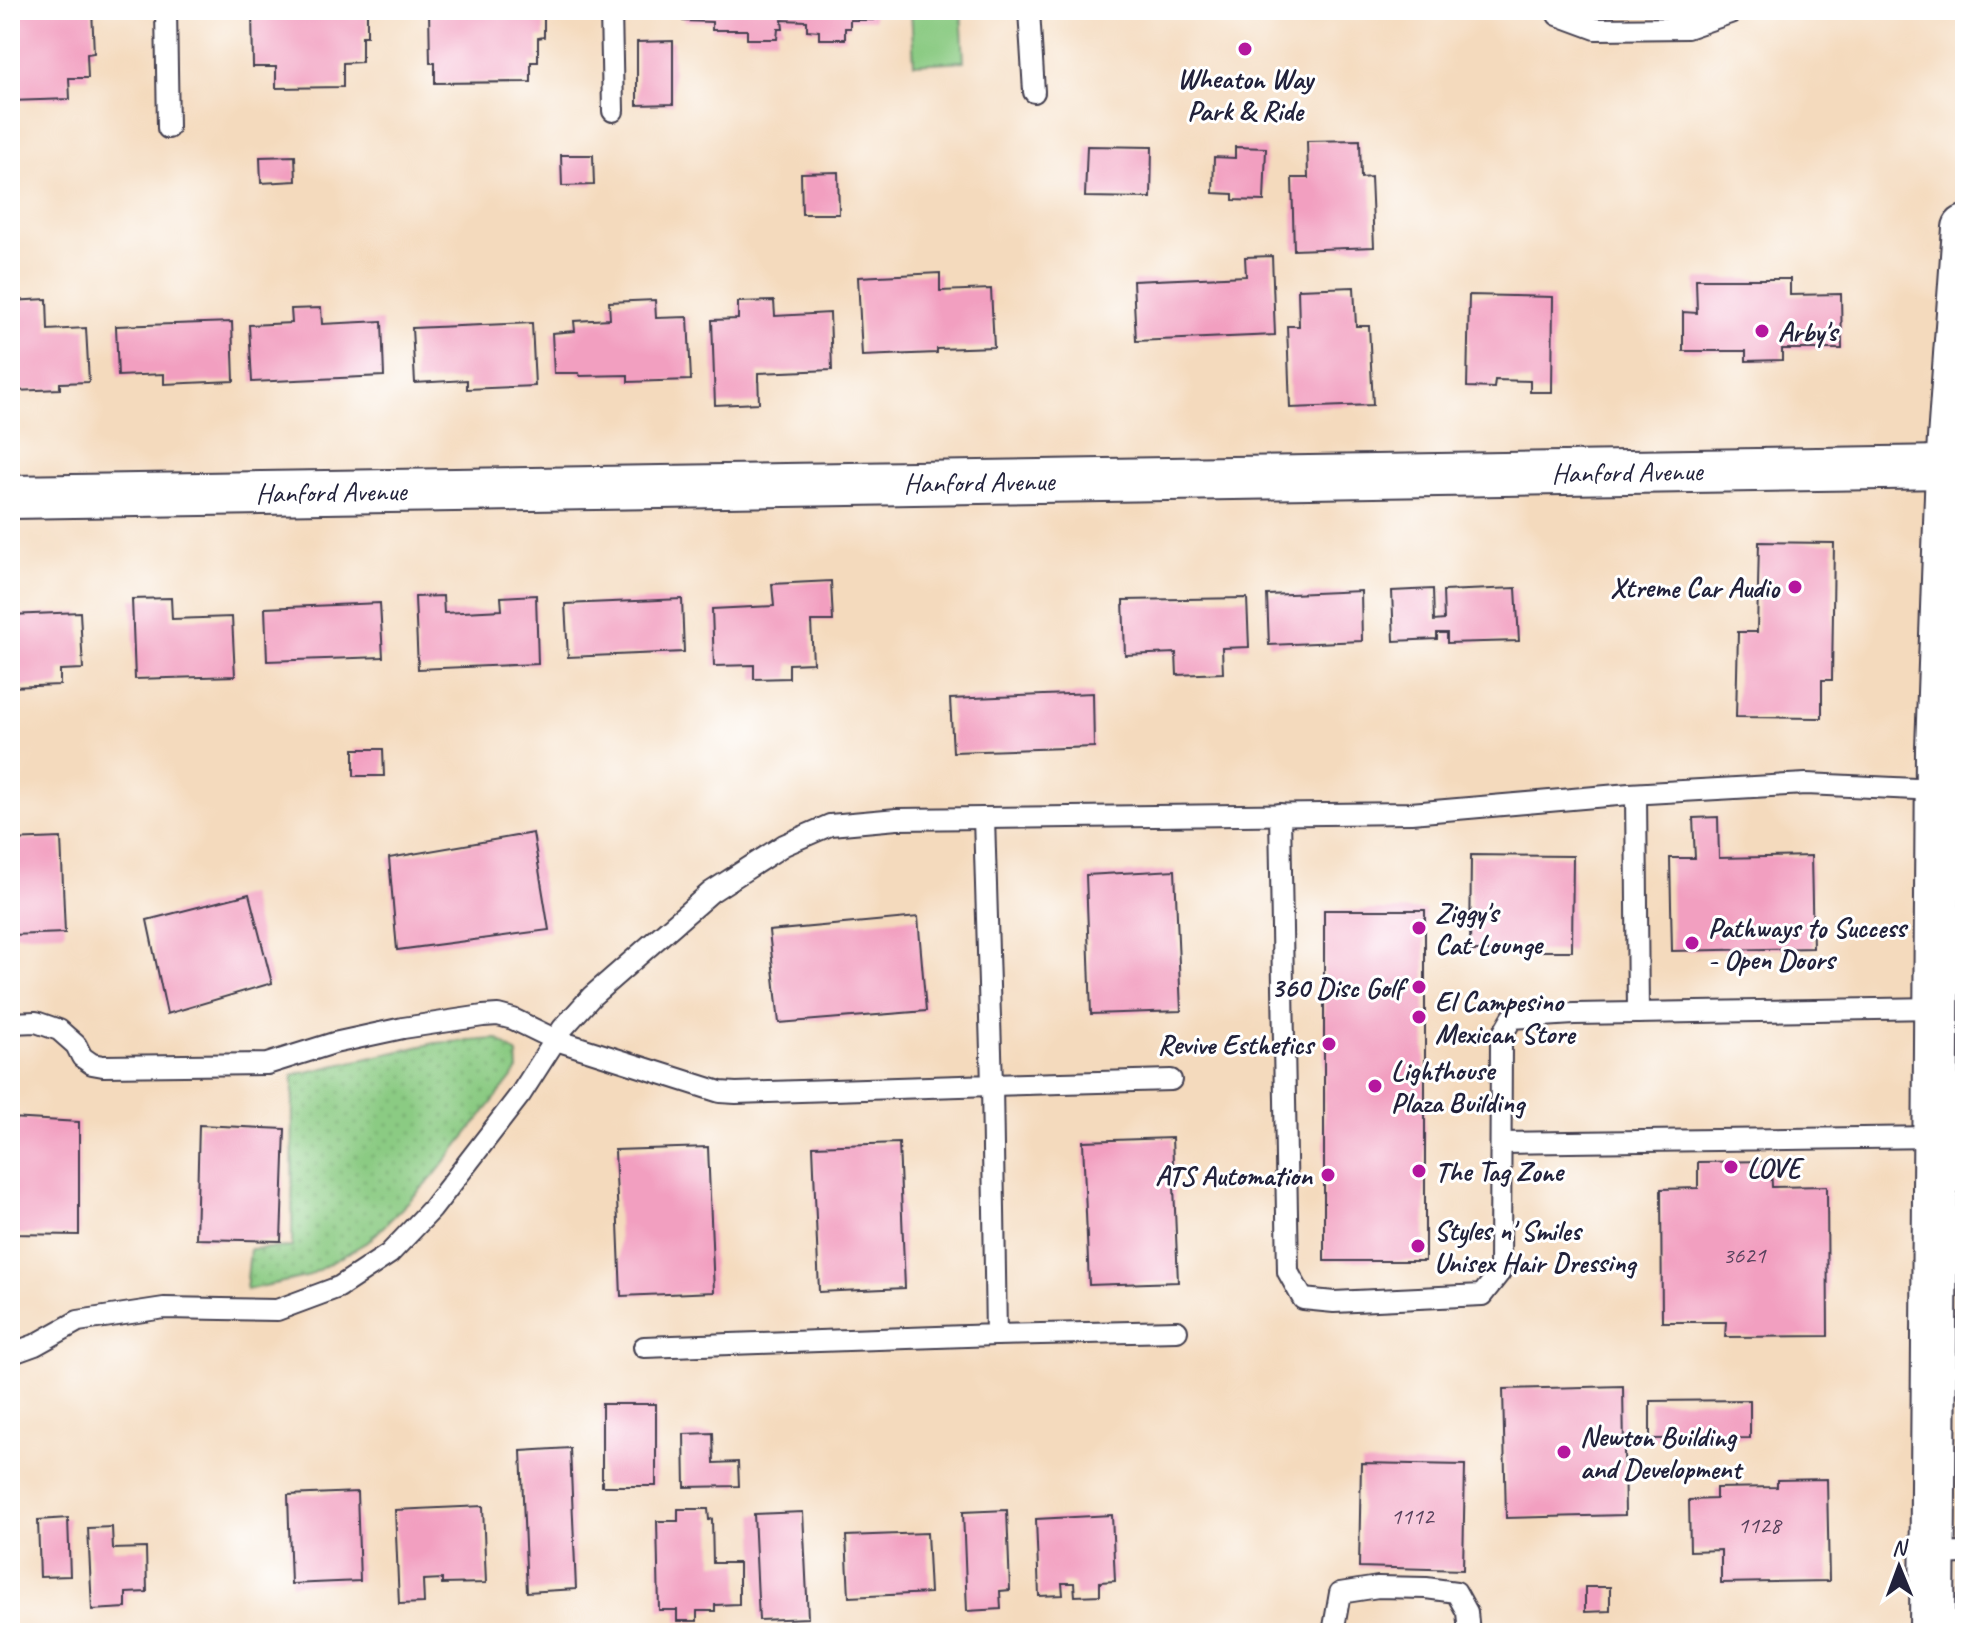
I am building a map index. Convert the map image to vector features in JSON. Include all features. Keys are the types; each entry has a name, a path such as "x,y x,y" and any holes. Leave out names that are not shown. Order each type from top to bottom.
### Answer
{"main road":[{"path":"1932,1633 1949,1554 1946,1127 1936,1008 1947,762 1948,467 1965,228"}],"street":[{"name":"Hanford Avenue","path":"10,497 1948,467"}],"lane":[{"path":"166,10 168,128"},
{"path":"611,10 613,111"},
{"path":"1029,10 1034,92"},
{"path":"1556,10 1558,15 1596,29 1627,29 1687,28 1732,10"},
{"path":"10,1354 35,1345 78,1321 164,1308 277,1310 339,1287 389,1254 432,1209 520,1095 563,1028 592,996 711,892 784,845 830,825 897,819 1411,813 1636,794 1806,784 1947,762"},
{"path":"1636,794 1638,1013"},
{"path":"1280,814 1288,1272 1303,1299 1334,1302 1482,1295 1500,1272 1501,1037 1512,1018 1936,1008"},
{"path":"984,818 996,1335"},
{"path":"10,1023 36,1022 59,1030 76,1045 82,1057 92,1064 103,1066 267,1064 334,1043 403,1028 498,1015 556,1040 720,1092 1171,1080"},
{"path":"1501,1143 1946,1127"},
{"path":"644,1347 1177,1331"},
{"path":"1333,1633 1340,1593 1378,1587 1456,1592 1467,1612 1469,1633"}],"green space":[{"path":"911,10 961,10 964,61 914,64"},
{"path":"497,1039 517,1054 518,1070 432,1178 369,1241 306,1277 246,1290 250,1249 292,1247 293,1075 435,1043"}],"building":[{"path":"10,10 92,10 94,53 87,54 88,78 69,78 70,99 10,101"},
{"path":"252,10 367,10 367,36 362,36 362,62 343,63 343,87 276,88 276,67 253,67"},
{"path":"429,10 544,10 544,37 538,38 538,62 531,62 531,82 435,83 435,63 430,63"},
{"path":"683,10 874,10 874,20 850,20 850,28 845,28 845,39 819,39 819,31 807,30 807,21 782,20 783,29 778,29 777,39 747,39 747,30 712,30 712,22 683,21"},
{"path":"673,41 673,104 637,105 637,42"},
{"path":"1360,140 1361,178 1371,177 1374,247 1294,250 1292,178 1308,178 1307,141"},
{"path":"1087,146 1152,147 1151,198 1085,197"},
{"path":"1235,147 1266,148 1264,201 1233,200 1233,194 1213,193 1214,157 1235,158"},
{"path":"561,155 593,155 594,185 562,186"},
{"path":"295,156 296,181 261,183 260,157"},
{"path":"838,172 839,214 802,214 801,173"},
{"path":"1272,256 1275,335 1136,341 1133,281 1246,276 1245,257"},
{"path":"940,273 940,291 991,289 994,347 862,356 858,277"},
{"name":"Arby's","path":"1696,279 1790,279 1790,295 1841,294 1842,349 1782,349 1782,360 1746,361 1746,351 1683,351 1683,312 1697,313"},
{"path":"1354,287 1356,326 1369,326 1373,405 1290,408 1287,326 1299,326 1298,289"},
{"path":"1469,295 1553,297 1552,392 1530,392 1530,381 1495,380 1494,388 1467,387"},
{"path":"47,299 48,330 86,328 89,382 60,383 60,389 15,391 15,386 10,386 10,301"},
{"path":"655,300 656,318 688,317 691,380 628,382 628,375 554,373 552,333 575,331 574,321 610,319 609,302"},
{"path":"774,301 775,316 830,313 832,370 758,373 759,403 715,405 712,320 738,319 738,302"},
{"path":"321,308 322,324 382,321 384,376 252,382 249,325 292,323 291,309"},
{"path":"232,322 234,381 164,384 164,374 118,376 116,326"},
{"path":"532,323 535,386 467,389 467,380 415,383 412,328"},
{"name":"Xtreme Car Audio","path":"1759,542 1834,543 1832,680 1822,680 1822,718 1736,717 1738,632 1757,632"},
{"path":"831,581 833,621 811,621 813,663 789,664 789,678 754,679 754,665 714,666 712,609 774,606 772,584"},
{"path":"1516,588 1519,641 1447,643 1447,633 1437,633 1437,639 1394,641 1392,591 1433,589 1434,621 1444,620 1443,591"},
{"path":"1361,591 1362,641 1269,645 1267,595"},
{"path":"536,595 538,664 418,669 415,597 443,596 444,613 502,610 501,597"},
{"path":"171,598 172,619 232,617 235,676 135,679 132,599"},
{"path":"1247,598 1249,647 1222,648 1223,673 1177,675 1176,653 1125,655 1123,600"},
{"path":"682,599 684,652 568,657 565,604"},
{"path":"380,603 383,657 267,661 265,608"},
{"path":"80,612 83,669 60,670 60,685 10,687 10,615"},
{"path":"1093,693 1094,747 953,752 950,699"},
{"path":"354,749 383,749 384,776 354,776"},
{"path":"1718,817 1719,858 1811,856 1813,948 1672,951 1670,858 1695,858 1693,818"},
{"path":"533,833 549,930 397,950 389,858"},
{"path":"61,838 65,933 10,935 10,840"},
{"path":"1471,855 1573,856 1572,951 1470,951"},
{"path":"1175,870 1181,1011 1091,1014 1086,875"},
{"path":"249,894 272,983 167,1014 147,920"},
{"name":"Lighthouse Plaza Building","path":"1324,910 1425,910 1425,1261 1324,1261"},
{"path":"918,917 926,1011 779,1023 769,931"},
{"path":"10,1118 79,1122 79,1235 10,1234"},
{"path":"199,1125 285,1129 281,1241 196,1239"},
{"path":"1172,1138 1178,1282 1089,1285 1083,1141"},
{"path":"899,1143 905,1288 819,1292 813,1146"},
{"path":"708,1147 714,1292 621,1296 615,1150"},
{"path":"1771,1161 1772,1187 1827,1186 1828,1336 1725,1337 1726,1322 1662,1322 1661,1189 1698,1188 1698,1162"},
{"name":"Newton Building and Development","path":"1623,1386 1625,1515 1506,1518 1503,1389"},
{"path":"1750,1400 1750,1438 1650,1439 1650,1401"},
{"path":"602,1404 656,1404 656,1486 602,1486"},
{"path":"713,1433 714,1463 738,1462 739,1486 685,1487 684,1434"},
{"path":"570,1448 576,1589 527,1592 521,1451"},
{"path":"1361,1463 1465,1465 1463,1570 1359,1567"},
{"path":"1827,1479 1829,1581 1721,1583 1721,1550 1690,1551 1689,1500 1716,1499 1716,1488 1777,1487 1777,1480"},
{"path":"357,1492 360,1581 291,1584 288,1495"},
{"path":"483,1506 486,1583 442,1584 442,1579 423,1580 424,1603 399,1604 395,1510"},
{"path":"678,1509 708,1509 709,1520 712,1519 713,1563 739,1563 739,1604 715,1605 715,1611 697,1611 697,1621 677,1621 677,1610 659,1610 657,1521 678,1521"},
{"path":"1007,1510 1010,1590 1000,1591 1001,1609 967,1611 963,1512"},
{"path":"803,1512 808,1618 759,1620 754,1514"},
{"path":"1112,1515 1115,1581 1100,1582 1100,1595 1075,1596 1074,1583 1062,1583 1063,1595 1039,1596 1036,1519"},
{"path":"68,1518 70,1576 40,1577 38,1520"},
{"path":"112,1527 113,1549 146,1548 147,1592 126,1593 126,1608 92,1610 88,1528"},
{"path":"927,1533 930,1593 849,1597 846,1536"},
{"path":"1585,1587 1610,1587 1610,1611 1585,1612"}],"place":[{"name":"Wheaton Way Park & Ride","path":"1245,49"},
{"name":"Arby's","path":"1762,331"},
{"name":"Xtreme Car Audio","path":"1795,587"},
{"name":"Ziggy's Cat Lounge","path":"1419,928"},
{"name":"Pathways to Success - Open Doors","path":"1692,943"},
{"name":"360 Disc Golf","path":"1419,987"},
{"name":"El Campesino Mexican Store","path":"1419,1017"},
{"name":"Revive Esthetics","path":"1329,1044"},
{"name":"Lighthouse Plaza Building","path":"1375,1086"},
{"name":"LOVE","path":"1731,1167"},
{"name":"The Tag Zone","path":"1419,1171"},
{"name":"ATS Automation","path":"1328,1175"},
{"name":"Styles n' Smiles Unisex Hair Dressing","path":"1418,1246"},
{"name":"Newton Building and Development","path":"1564,1452"}]}
